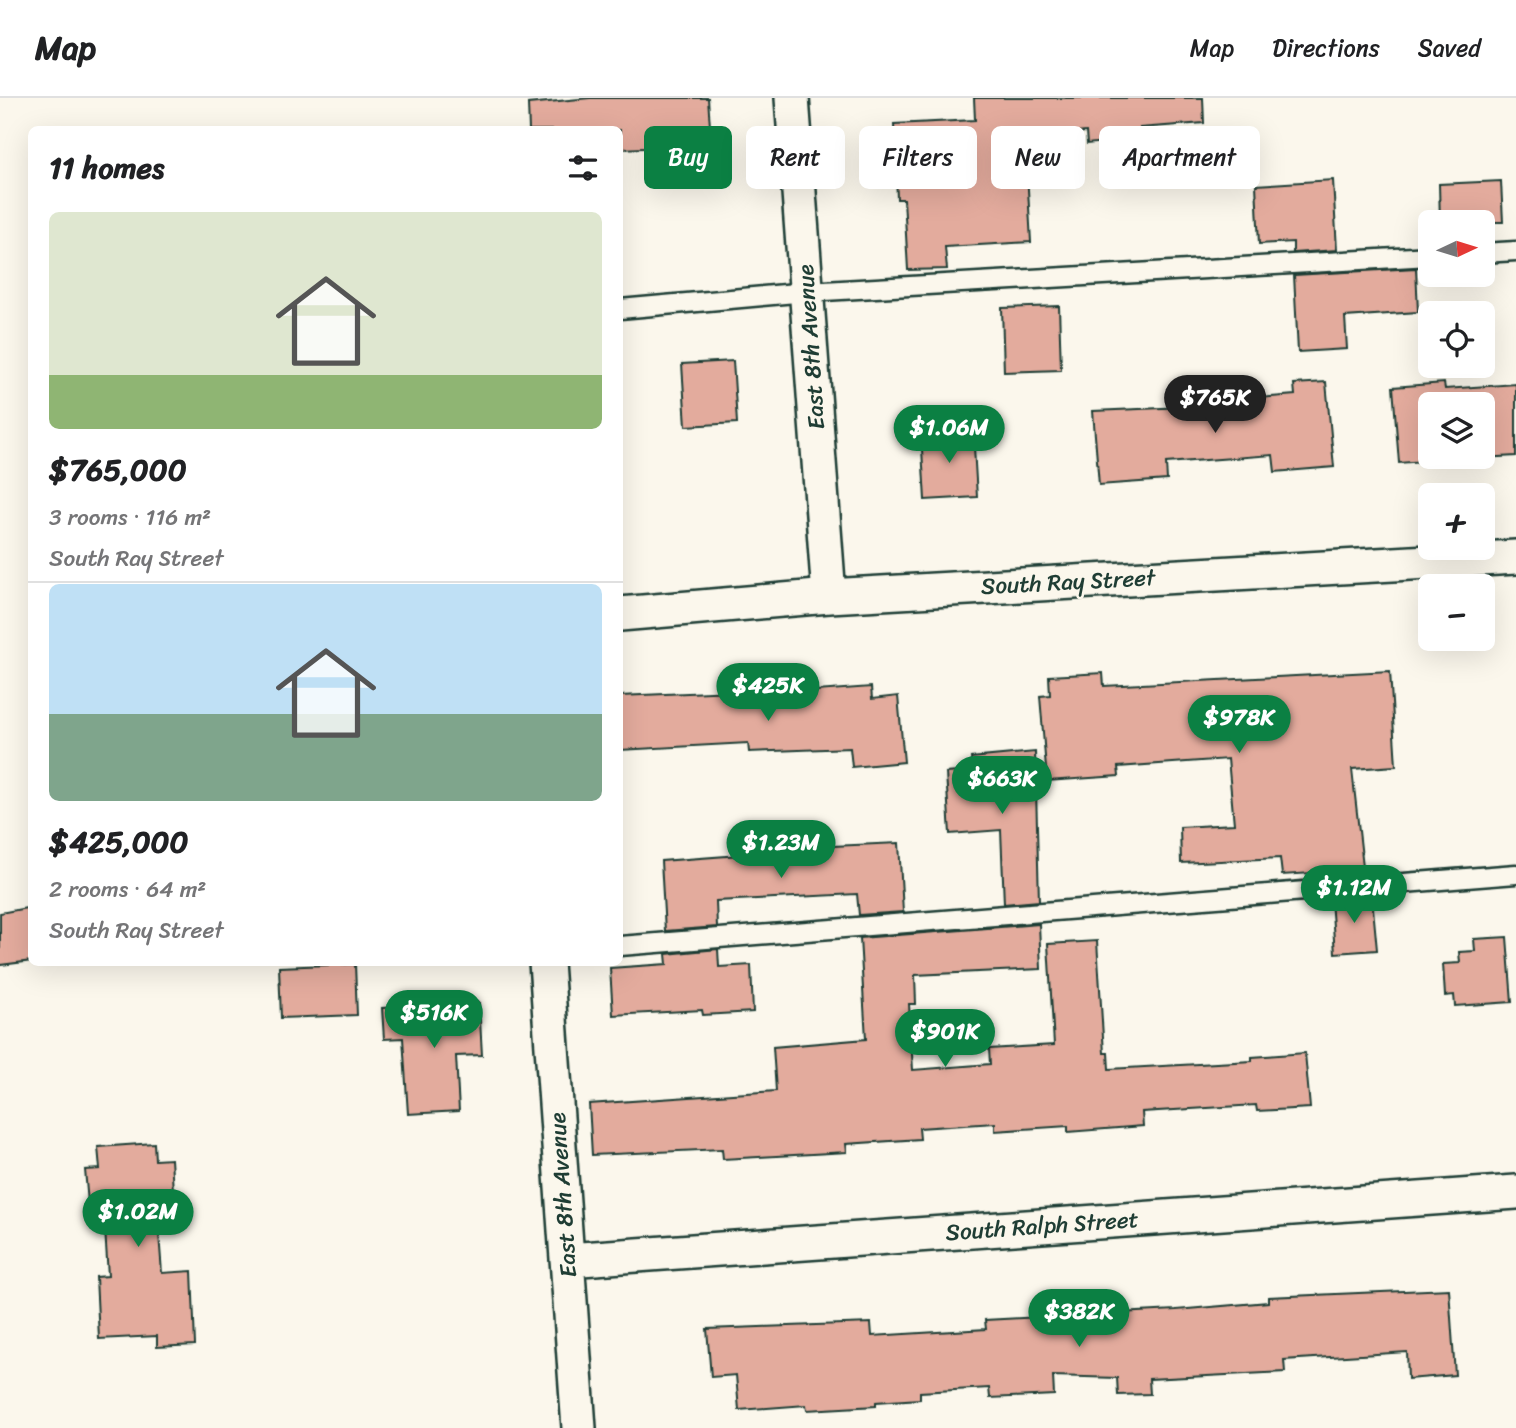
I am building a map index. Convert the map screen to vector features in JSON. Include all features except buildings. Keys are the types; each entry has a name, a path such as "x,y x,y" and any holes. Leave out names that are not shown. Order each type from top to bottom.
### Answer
{"street":[{"name":"East 8th Avenue","path":"792,98 829,596"},
{"name":"South Ray Street","path":"623,614 829,596 1516,557"},
{"name":"East 8th Avenue","path":"546,966 579,1428"},
{"name":"South Ralph Street","path":"567,1260 1516,1192"}],"lane":[{"path":"1495,252 1516,251"},
{"path":"623,309 807,292 1418,257"},
{"path":"623,946 1516,874"}]}
